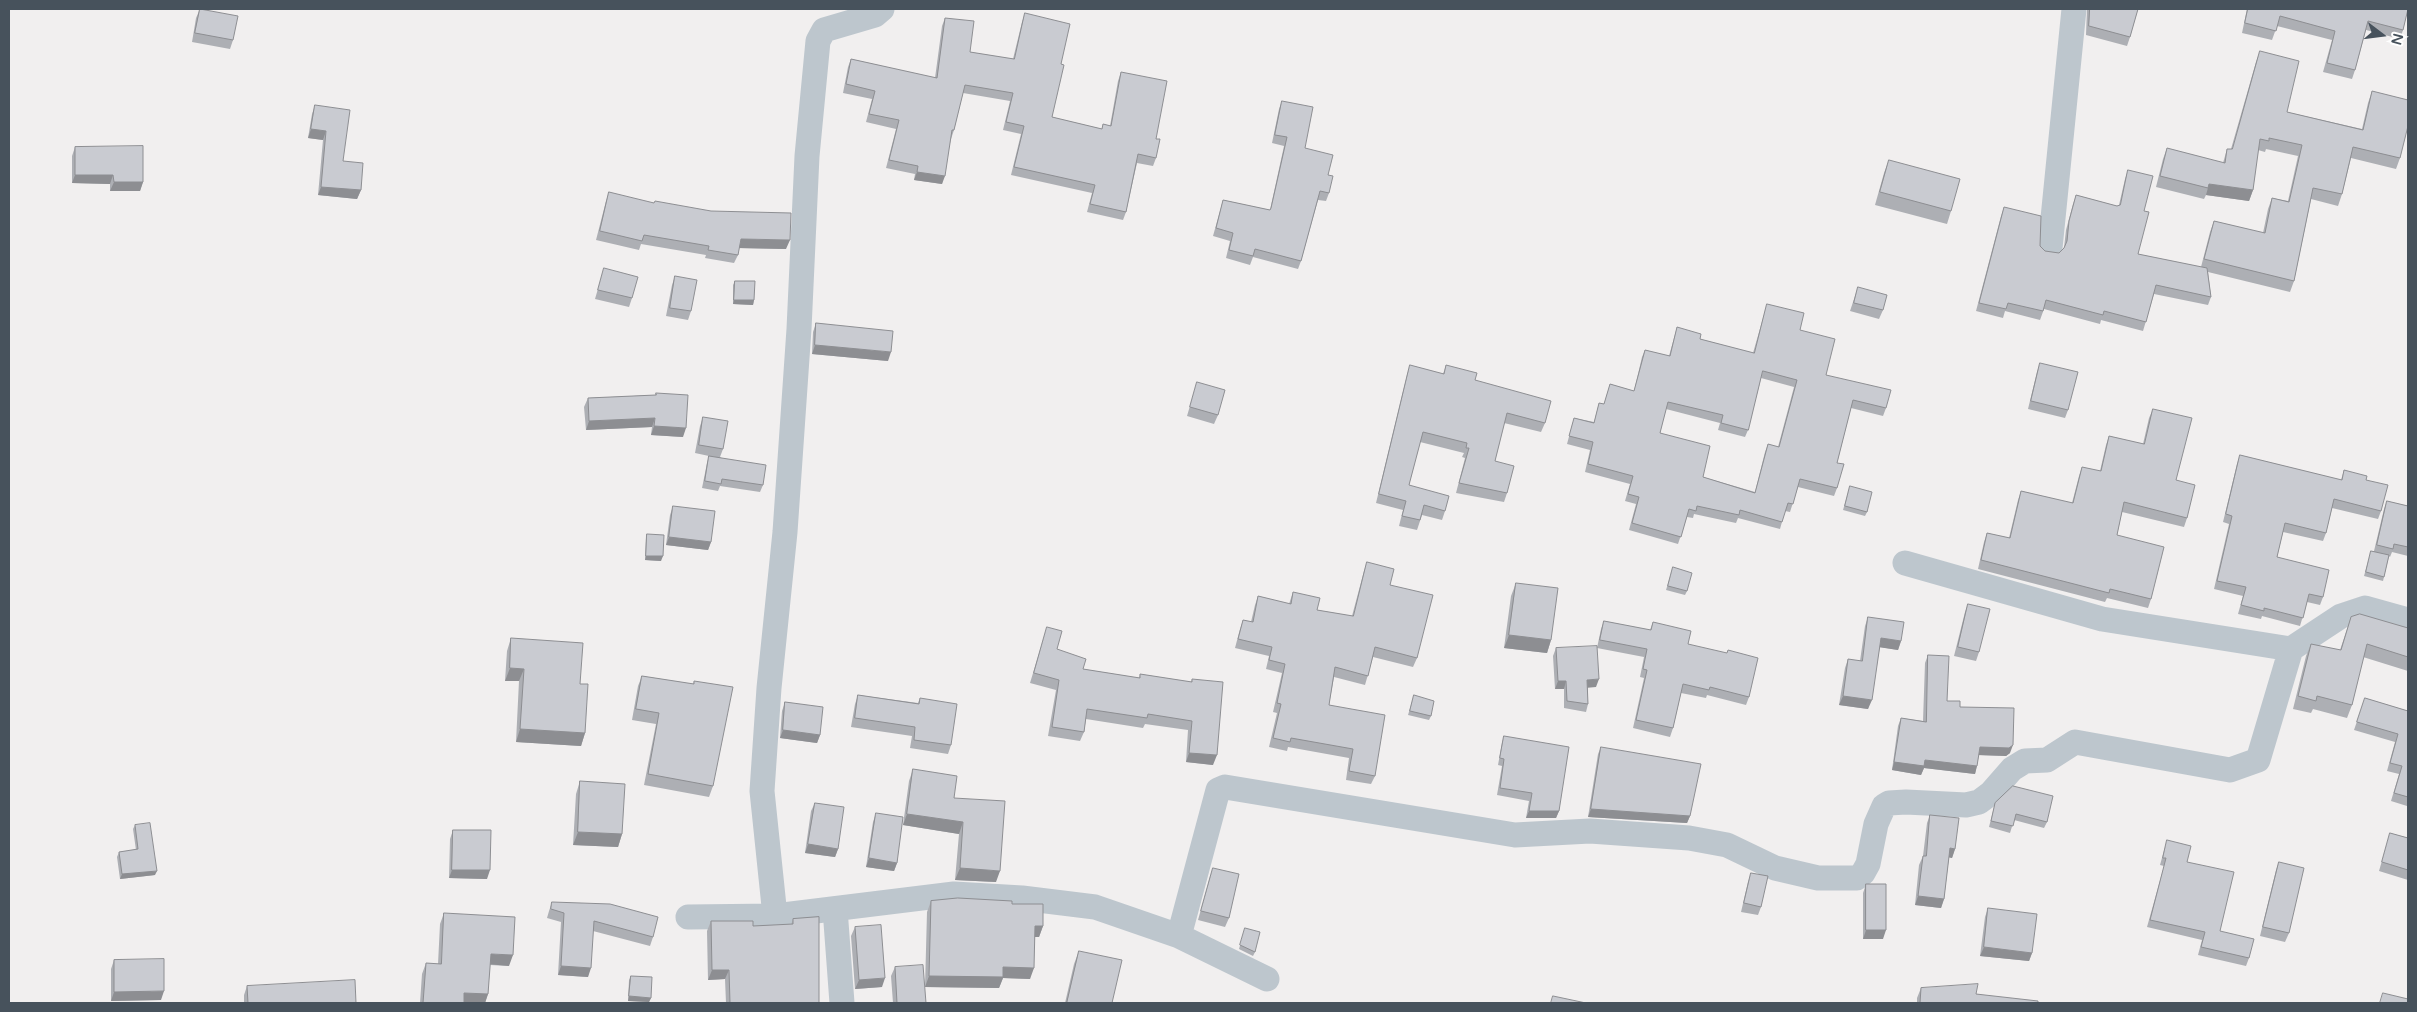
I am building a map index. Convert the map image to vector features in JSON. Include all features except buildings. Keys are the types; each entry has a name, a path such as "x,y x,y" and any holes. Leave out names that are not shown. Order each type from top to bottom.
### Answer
{"street":[{"path":"775,916 762,791 769,688 785,532 800,329 807,156 818,41 824,30 874,15 882,9"},
{"path":"2050,248 2074,9"},
{"path":"1905,563 2102,619 2291,649"},
{"path":"1179,936 1218,790 1225,787 1514,836 1590,831 1689,838 1727,846 1775,868 1818,878 1856,878 1868,864 1876,824 1884,806 1906,802 1966,805 1979,802 1991,793 2012,769 2025,761 2047,760 2075,742 2230,770 2258,760 2291,649 2341,616 2365,608 2408,620"},
{"path":"688,917 775,916 954,894 1022,898 1095,907 1179,936 1267,979"},
{"path":"834,909 842,1003"}]}
